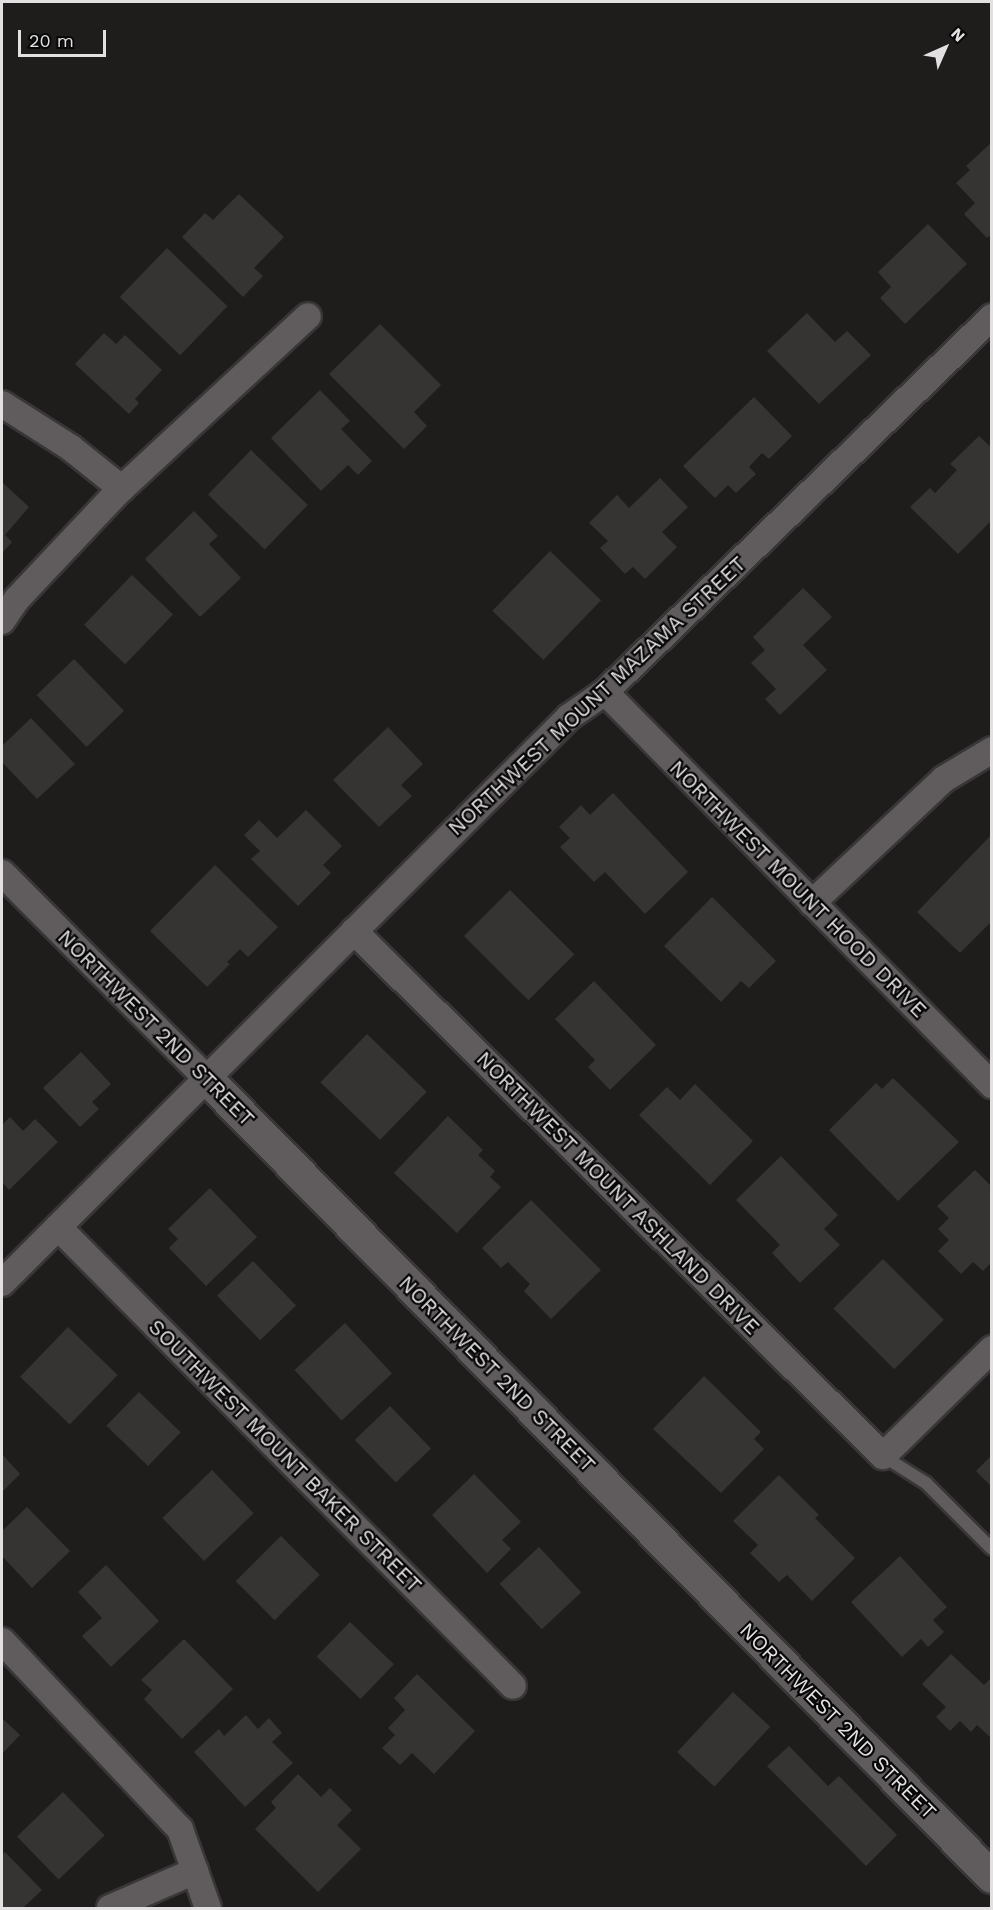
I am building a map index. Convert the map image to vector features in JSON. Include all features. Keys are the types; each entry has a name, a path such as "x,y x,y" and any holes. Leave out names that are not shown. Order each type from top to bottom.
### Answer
{"street":[{"path":"2,621 17,599 122,489 308,316"},
{"name":"NORTHWEST MOUNT MAZAMA STREET","path":"2,1283 569,717 605,692 992,317"},
{"path":"2,404 71,448 122,489"},
{"name":"NORTHWEST MOUNT HOOD DRIVE","path":"605,692 992,1085"},
{"path":"812,903 945,778 992,750"},
{"name":"NORTHWEST 2ND STREET","path":"2,873 992,1877"},
{"name":"NORTHWEST MOUNT ASHLAND DRIVE","path":"354,931 883,1456"},
{"name":"SOUTHWEST MOUNT BAKER STREET","path":"58,1227 513,1686"},
{"path":"883,1456 992,1349"},
{"path":"2,1641 180,1829 208,1908"},
{"path":"110,1908 195,1871"}],"lane":[{"path":"883,1456 926,1483 992,1549"}],"building":[{"path":"992,142 992,234 987,238 964,214 975,203 956,183 970,170 966,166"},
{"path":"239,194 284,237 254,268 263,276 243,297 182,237 205,213 213,220"},
{"path":"928,224 967,264 905,324 880,298 891,287 878,272"},
{"path":"167,248 227,306 180,355 120,297"},
{"path":"807,313 835,342 847,331 871,355 819,404 767,351"},
{"path":"380,324 441,385 414,412 427,426 404,449 329,374"},
{"path":"104,333 116,344 125,335 162,370 135,399 139,403 129,414 75,364"},
{"path":"320,390 350,421 341,429 372,461 358,475 348,465 321,491 271,438"},
{"path":"754,397 792,436 769,459 762,453 749,467 756,474 736,493 728,485 715,498 683,466"},
{"path":"979,436 992,448 992,520 958,554 910,507 930,488 935,493 957,470 950,464"},
{"path":"251,450 308,505 265,549 208,495"},
{"path":"660,478 688,507 662,532 677,547 645,579 633,567 625,574 600,548 608,541 589,523 617,495 629,508"},
{"path":"2,482 29,507 5,535 12,542 2,553"},
{"path":"194,511 218,536 209,544 241,578 200,617 145,559"},
{"path":"550,551 601,600 543,660 492,611"},
{"path":"132,575 173,615 125,664 84,625"},
{"path":"803,588 832,617 803,645 827,670 780,715 765,699 776,689 751,663 765,650 753,637"},
{"path":"74,659 124,711 87,747 37,695"},
{"path":"31,718 75,764 37,799 2,762 2,746"},
{"path":"388,727 423,764 401,785 412,796 379,827 333,780"},
{"path":"613,793 688,872 645,914 605,872 594,882 560,847 570,838 559,827 581,805 590,815"},
{"path":"306,810 342,846 323,865 331,873 298,906 251,859 260,851 244,835 259,820 277,838"},
{"path":"992,834 992,921 960,953 917,912"},
{"path":"215,865 278,927 248,957 240,949 227,962 230,964 207,987 150,931"},
{"path":"510,890 574,954 528,1000 464,936"},
{"path":"712,897 776,961 749,988 741,981 721,1002 664,946"},
{"path":"594,981 656,1045 610,1090 588,1067 595,1060 555,1019"},
{"path":"367,1034 427,1092 380,1140 320,1082"},
{"path":"81,1052 111,1084 92,1102 99,1109 80,1127 43,1088"},
{"path":"893,1078 959,1142 898,1201 829,1130 876,1083 882,1089"},
{"path":"695,1084 753,1141 710,1185 639,1115 667,1087 680,1100"},
{"path":"448,1116 483,1150 478,1155 495,1171 490,1177 501,1187 457,1233 394,1173"},
{"path":"10,1117 23,1131 35,1119 58,1142 9,1190 2,1182 2,1125"},
{"path":"781,1156 838,1215 824,1229 840,1245 800,1283 772,1253 780,1245 736,1200"},
{"path":"975,1170 992,1187 992,1262 983,1271 973,1262 961,1274 938,1251 949,1240 938,1229 949,1218 937,1206"},
{"path":"210,1188 257,1237 206,1286 169,1248 178,1239 168,1229"},
{"path":"531,1200 601,1270 551,1319 524,1291 530,1284 508,1262 501,1268 482,1248"},
{"path":"883,1259 944,1320 894,1369 834,1308"},
{"path":"253,1261 296,1306 260,1340 217,1296"},
{"path":"345,1323 392,1373 342,1421 295,1370"},
{"path":"68,1327 118,1375 70,1425 20,1377"},
{"path":"704,1376 761,1432 754,1439 764,1449 721,1493 653,1429"},
{"path":"139,1392 181,1432 148,1466 106,1426"},
{"path":"390,1406 431,1448 396,1482 355,1440"},
{"path":"2,1454 20,1474 2,1492"},
{"path":"992,1455 992,1487 976,1471"},
{"path":"212,1470 254,1513 204,1561 162,1518"},
{"path":"474,1474 521,1522 502,1540 511,1549 487,1573 432,1515"},
{"path":"779,1475 819,1515 815,1518 855,1558 812,1601 787,1575 779,1582 750,1553 758,1545 733,1521"},
{"path":"27,1507 70,1551 32,1588 2,1556 2,1531"},
{"path":"281,1536 320,1575 275,1620 236,1581"},
{"path":"539,1547 581,1592 542,1629 500,1584"},
{"path":"900,1556 947,1607 933,1620 944,1632 928,1647 921,1639 902,1657 851,1602"},
{"path":"106,1565 159,1621 111,1667 82,1636 102,1618 78,1592"},
{"path":"350,1622 394,1664 361,1699 317,1657"},
{"path":"184,1639 233,1689 182,1739 144,1699 152,1690 141,1680"},
{"path":"951,1654 984,1685 992,1677 992,1739 977,1725 971,1732 960,1721 950,1731 936,1717 946,1707 922,1684"},
{"path":"417,1674 475,1731 434,1774 412,1753 400,1765 382,1748 395,1735 388,1728 405,1710 394,1698"},
{"path":"733,1692 770,1727 714,1787 677,1752"},
{"path":"246,1715 258,1729 269,1718 282,1733 272,1742 293,1763 245,1807 194,1752 219,1729 224,1736"},
{"path":"2,1718 20,1735 2,1754"},
{"path":"789,1746 828,1786 839,1776 897,1835 866,1866 767,1766"},
{"path":"298,1774 321,1797 330,1788 352,1810 337,1825 361,1849 318,1892 255,1829 276,1808 271,1802"},
{"path":"63,1792 105,1835 59,1880 17,1836"},
{"path":"5,1852 42,1890 23,1908 2,1908 2,1855"}]}
